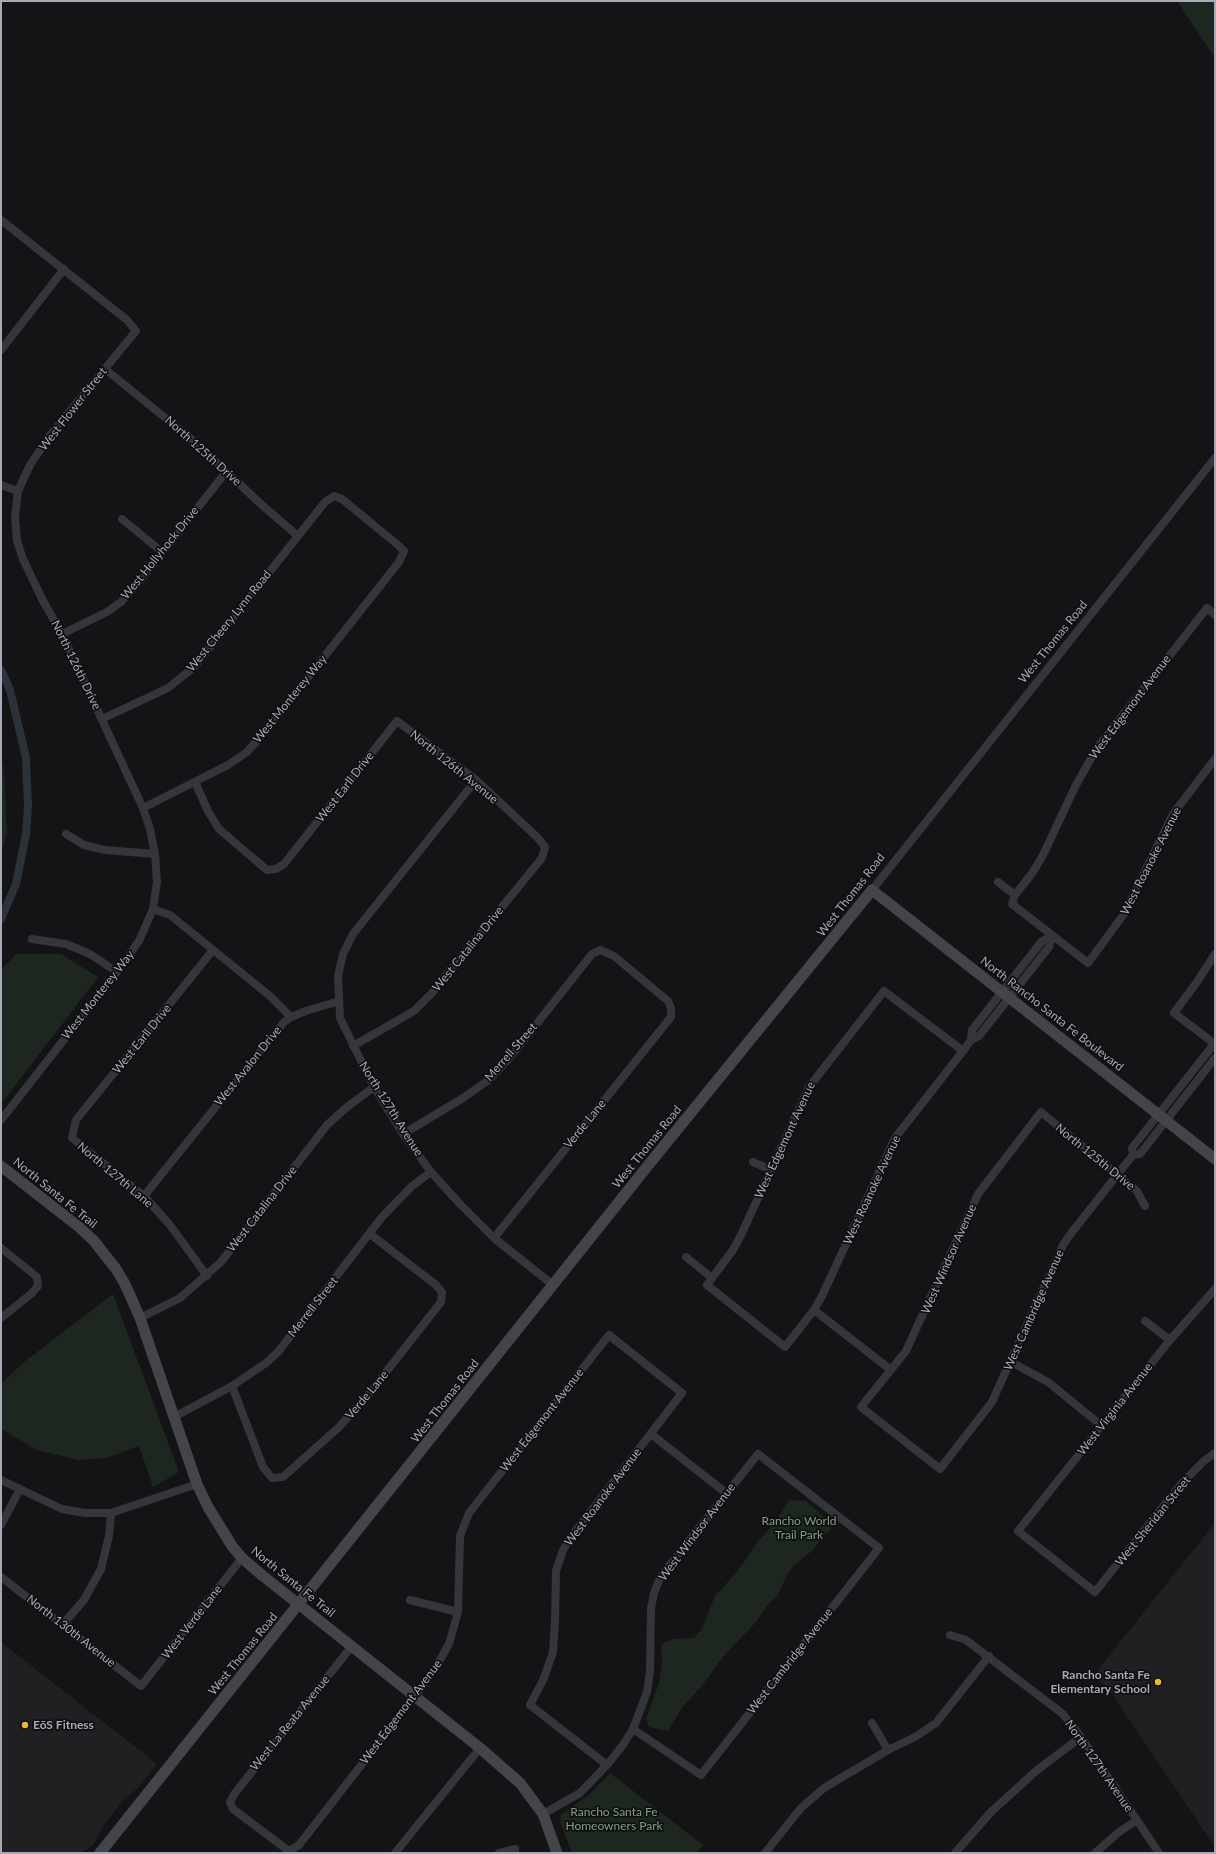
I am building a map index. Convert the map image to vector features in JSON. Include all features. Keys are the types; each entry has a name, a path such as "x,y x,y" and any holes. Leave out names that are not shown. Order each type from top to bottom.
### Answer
{"street":[{"path":"1,220 64,269 1,350"},
{"name":"West Flower Street","path":"18,491 30,465 51,434 136,331 127,320 64,269"},
{"name":"North 125th Drive","path":"105,369 189,437 262,506 298,536"},
{"name":"West Thomas Road","path":"100,1853 553,1285 872,890 1215,458"},
{"name":"West Hollyhock Drive","path":"62,634 107,612 121,602 143,577 226,472"},
{"path":"1,485 18,491"},
{"name":"North 126th Drive","path":"18,491 15,517 17,540 23,559 43,601 62,634 143,808 150,828 155,854"},
{"name":"West Cheery Lynn Road","path":"102,719 168,688 194,667 325,502 334,496 342,499 404,551"},
{"path":"122,519 162,552"},
{"name":"West Monterey Way","path":"143,808 228,765 247,752 400,562 404,551"},
{"name":"West Edgemont Avenue","path":"1015,895 1033,872 1043,855 1080,778 1097,748 1207,608 1215,615"},
{"name":"West Earll Drive","path":"195,782 208,811 219,829 267,870 276,869 284,864 397,721"},
{"name":"North 126th Avenue","path":"397,721 476,780 538,838 545,847"},
{"name":"West Roanoke Avenue","path":"712,1278 707,1284 785,1347 814,1310 830,1279 895,1138 971,1040 972,1030 1006,995 1042,941 1052,936 1088,963 1124,914 1173,814 1215,759"},
{"path":"339,1001 338,976 343,954 353,934 476,780"},
{"path":"66,834 84,845 105,850 155,854"},
{"name":"West Catalina Drive","path":"353,1046 414,1011 431,994 542,858 545,847"},
{"name":"West Monterey Way","path":"1,1120 139,942 153,909 157,882 155,854"},
{"path":"998,882 1015,895 1012,904 1052,936"},
{"name":"North Rancho Santa Fe Boulevard","path":"872,890 1215,1159"},
{"path":"153,909 170,915 270,996 291,1017"},
{"path":"32,939 66,944 90,954 117,972"},
{"name":"West Earll Drive","path":"73,1129 76,1120 213,950"},
{"name":"Verde Lane","path":"494,1238 671,1017 671,1008 668,1001 614,956 600,950"},
{"name":"Merrell Street","path":"403,1134 463,1098 490,1079 512,1055 592,954 600,950"},
{"path":"1162,1117 1215,1044 1174,1013 1215,954"},
{"name":"West Edgemont Avenue","path":"712,1278 733,1250 809,1087 884,991 963,1051"},
{"name":"West Avalon Drive","path":"144,1196 275,1032 291,1017 339,1001"},
{"name":"North 127th Avenue","path":"339,1001 340,1018 374,1087 403,1134 431,1172 494,1238 553,1285"},
{"path":"1162,1117 1215,1058"},
{"name":"West Catalina Drive","path":"140,1318 180,1298 207,1276 221,1262 327,1125 347,1107 374,1087"},
{"name":"North 125th Drive","path":"1040,1112 1137,1191 1145,1206"},
{"name":"West Windsor Avenue","path":"861,1407 906,1351 945,1263 978,1194 1040,1112"},
{"name":"West Cambridge Avenue","path":"861,1407 940,1469 992,1402 1063,1245 1133,1155 1132,1148 1162,1117"},
{"name":"North 127th Lane","path":"73,1129 72,1138 144,1196 170,1225 207,1276"},
{"path":"753,1162 771,1170"},
{"name":"North Santa Fe Trail","path":"1,1166 67,1217 94,1241 116,1269 125,1284 140,1318 197,1484 217,1524 242,1558 480,1748 520,1783 543,1814 557,1853"},
{"name":"Merrell Street","path":"174,1417 232,1386 266,1363 278,1352 397,1200 431,1172"},
{"name":"Verde Lane","path":"232,1386 263,1467 272,1478 283,1477 338,1428 368,1395 441,1302 442,1292 436,1285 370,1234"},
{"path":"1,1248 36,1277 38,1286 32,1294 1,1318"},
{"path":"686,1257 712,1278"},
{"name":"West Virginia Avenue","path":"1095,1592 1018,1531 1170,1340 1198,1306 1215,1290"},
{"path":"814,1310 891,1370"},
{"path":"1146,1321 1170,1340"},
{"name":"West Edgemont Avenue","path":"289,1851 299,1845 436,1667 449,1644 458,1612 460,1536 469,1513 609,1335 682,1393"},
{"path":"1011,1362 1048,1382 1102,1426"},
{"name":"West Roanoke Avenue","path":"607,1765 530,1705 544,1678 552,1652 555,1622 556,1571 563,1550 571,1537 682,1393"},
{"path":"651,1434 726,1493"},
{"name":"West Sheridan Street","path":"1095,1592 1181,1484 1204,1461 1215,1453"},
{"name":"West Windsor Avenue","path":"543,1814 580,1793 607,1765 623,1745 632,1729 647,1692 650,1670 651,1608 654,1593 661,1576 758,1454 878,1548"},
{"path":"1,1480 62,1509 85,1513 111,1512 197,1484"},
{"path":"1,1525 20,1489"},
{"path":"63,1624 84,1600 101,1569 109,1536 111,1512"},
{"name":"West Cambridge Avenue","path":"632,1729 701,1775 878,1548"},
{"name":"West Verde Lane","path":"141,1686 242,1558"},
{"name":"North 130th Avenue","path":"1,1577 141,1686"},
{"path":"410,1600 458,1612"},
{"name":"North 127th Avenue","path":"950,1635 966,1640 989,1656 1063,1714 1081,1737 1159,1853"},
{"name":"West La Reata Avenue","path":"289,1851 233,1809 230,1802 235,1793 352,1646"},
{"path":"765,1853 801,1808 824,1788 888,1750 915,1737 936,1722 989,1656"},
{"path":"872,1723 888,1750"},
{"path":"955,1853 990,1812 1036,1771 1081,1737"},
{"path":"395,1853 480,1748"},
{"path":"1095,1853 1119,1832 1137,1820"},
{"path":"499,1853 515,1849"}],"shaded area":[{"name":"Rancho Santa Fe Elementary School","path":"1215,1523 1215,1847 1108,1688 1093,1676"},
{"path":"1,1642 157,1764 137,1789 125,1798 106,1822 93,1845 82,1853 1,1853"}],"green space":[{"path":"1177,1 1215,1 1215,58"},
{"path":"1,755 4,769 7,833 1,852"},
{"path":"16,954 61,954 98,977 1,1104 1,970"},
{"path":"113,1294 179,1472 153,1487 139,1446 106,1458 79,1460 37,1450 1,1429 1,1384 24,1362"},
{"name":"Rancho World Trail Park","path":"789,1500 806,1501 831,1523 830,1530 824,1535 813,1550 793,1566 787,1575 777,1597 770,1602 755,1623 723,1657 701,1687 683,1706 668,1731 649,1727 646,1719 659,1683 662,1665 661,1644 672,1639 694,1638 702,1629 715,1596 737,1572 755,1545 773,1525"},
{"name":"Rancho Santa Fe Homeowners Park","path":"610,1773 703,1845 696,1853 572,1853 560,1822 561,1815 590,1794"}],"waterway":[{"path":"1,670 10,690 26,758 28,806 26,834 16,884 1,919"}],"place":[{"name":"Rancho Santa Fe Elementary School","path":"1158,1682"},
{"name":"EōS Fitness","path":"25,1725"}]}
